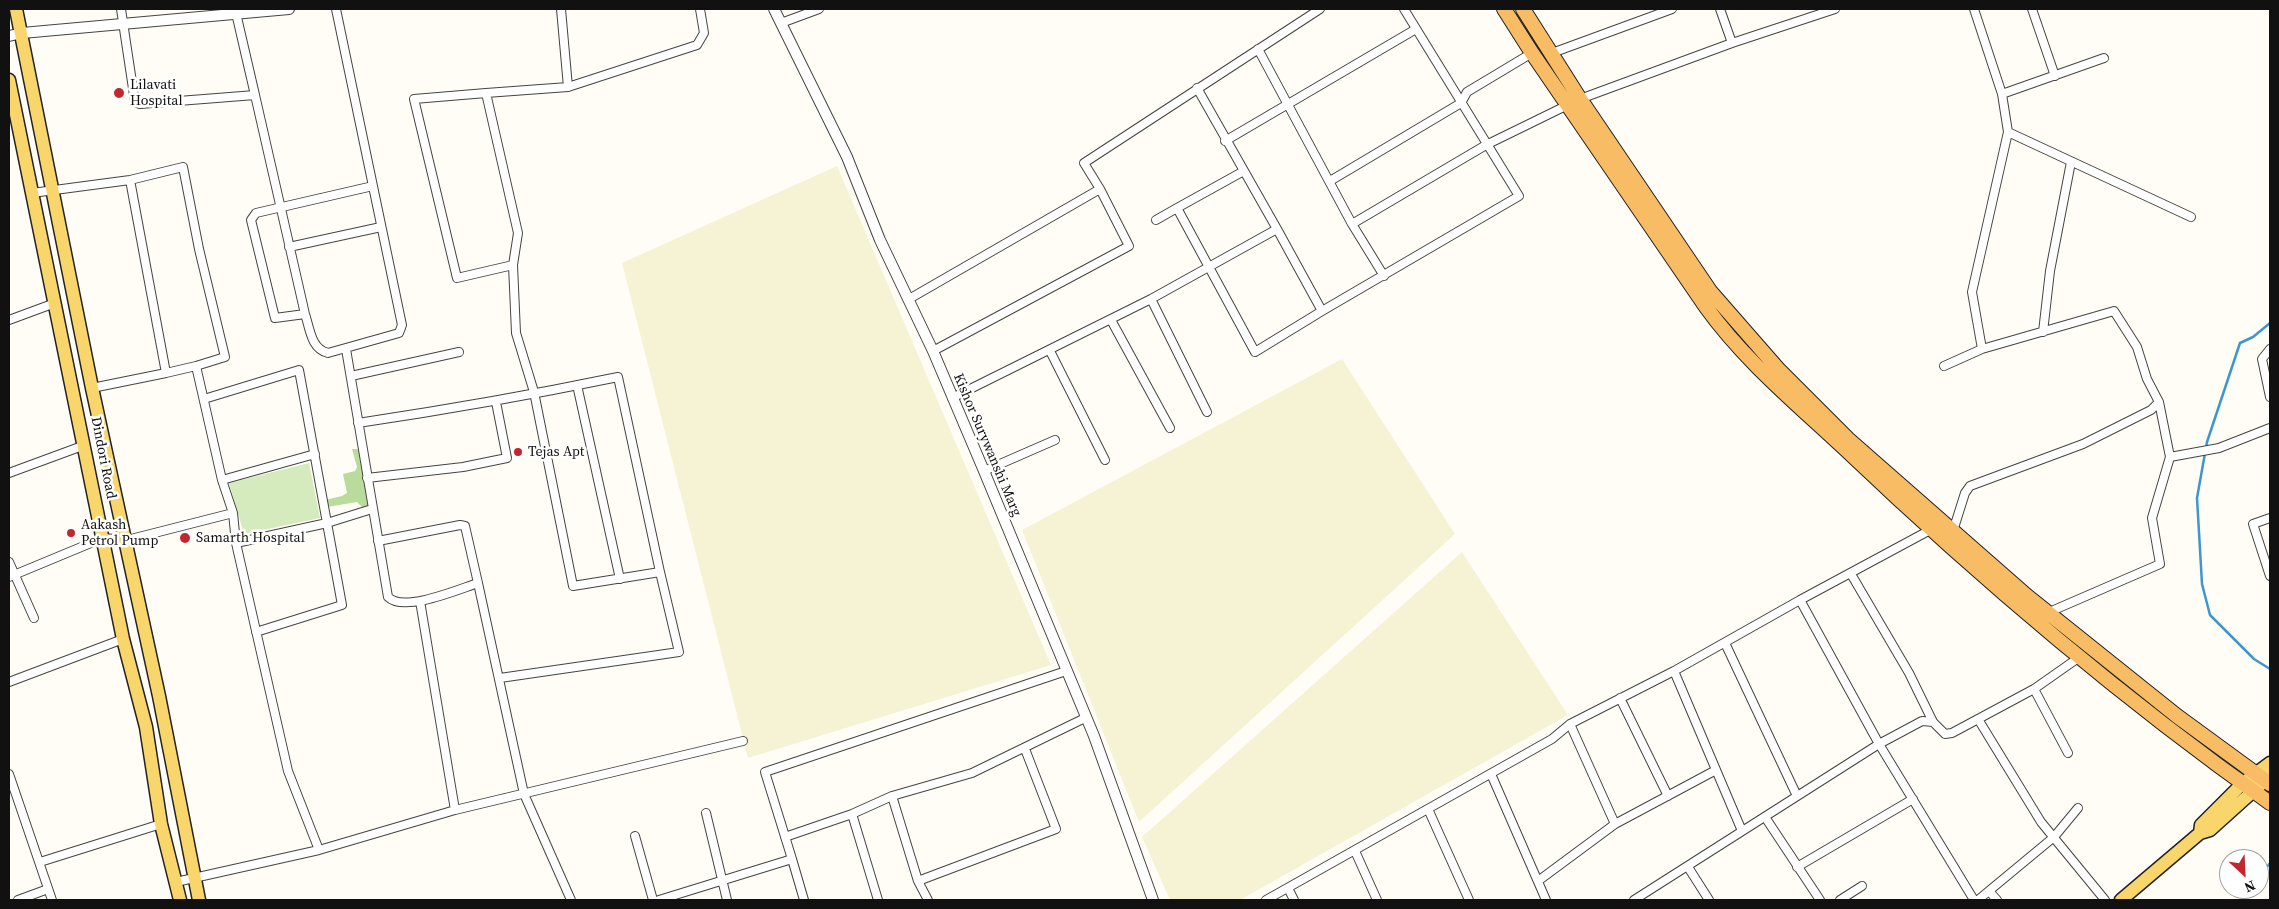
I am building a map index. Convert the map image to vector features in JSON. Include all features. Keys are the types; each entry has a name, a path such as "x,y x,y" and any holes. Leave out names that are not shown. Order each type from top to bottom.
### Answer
{"highway":[{"path":"1504,9 1567,106 1718,325 1886,489 1932,529 2270,803"},
{"path":"1523,9 1580,99 1724,310 1817,408 1953,531 2047,612 2085,652 2265,778"}],"main road":[{"path":"16,9 22,32 51,190 126,540 138,610 161,705 193,880 199,900"},
{"name":"Dindori Road","path":"9,80 124,639 146,727 161,824 180,900"},
{"path":"2121,900 2200,833 2210,830 2248,787 2265,778 2270,763"}],"street":[{"path":"121,9 135,102 140,104 255,95"},
{"path":"9,36 22,32 289,9"},
{"path":"236,13 305,314 315,345 320,351 328,353 399,333 402,330 336,9"},
{"path":"561,9 568,87"},
{"path":"513,265 458,278 414,99 568,87 697,44 704,33 700,9"},
{"name":"Kishor Surywanshi Marg","path":"774,9 847,157 880,240 909,299 984,471 1116,791 1153,900"},
{"path":"781,23 819,9"},
{"path":"932,351 1129,246 1100,189 1084,163 1320,9"},
{"path":"1177,208 1255,352 1519,196 1404,9"},
{"path":"1552,53 1672,9"},
{"path":"1720,9 1732,43"},
{"path":"1352,224 1486,145 1580,99 1732,43 1835,9"},
{"path":"1974,9 2002,94 2008,132 1972,292 1982,349"},
{"path":"2032,9 2055,76"},
{"path":"1226,141 1416,29"},
{"path":"1258,49 1352,224 1384,276"},
{"path":"1330,181 1461,102 1467,92 1532,54"},
{"path":"2002,94 2104,58"},
{"path":"1197,88 1242,172 1322,311"},
{"path":"486,93 518,233 513,265 516,333 534,392 573,586 660,572"},
{"path":"2008,132 2190,218"},
{"path":"2043,332 2050,271 2072,162"},
{"path":"32,193 130,180 183,167 225,357 166,373 92,388"},
{"path":"1156,220 1242,172"},
{"path":"130,180 166,373"},
{"path":"305,314 278,319 273,314 251,220 256,213 373,186"},
{"path":"909,299 1100,189"},
{"path":"289,247 381,228"},
{"path":"952,398 1111,320 1210,268 1276,230"},
{"path":"1151,299 1207,412"},
{"path":"9,320 55,303"},
{"path":"1944,366 1982,349 2114,311 2137,347 2147,379 2159,402 2170,457 2152,518 2160,564 2047,612"},
{"path":"1111,320 1170,428"},
{"path":"346,349 388,597 392,601 401,603 420,601 478,583"},
{"path":"2270,349 2262,359 2270,397"},
{"path":"1050,351 1105,460"},
{"path":"351,376 459,352"},
{"path":"196,366 222,480 233,513 236,543 288,772 319,850"},
{"path":"204,399 299,370 342,606 256,632"},
{"path":"358,423 496,402 534,392 577,386 618,377 679,652 500,678"},
{"path":"577,386 620,579"},
{"path":"367,478 463,467 507,458 496,402"},
{"path":"1953,531 1965,493 1970,486 2083,444 2151,410 2159,402"},
{"path":"2170,457 2219,448 2270,428"},
{"path":"984,471 1054,440"},
{"path":"9,472 85,445"},
{"path":"222,480 315,454"},
{"path":"236,543 327,523 372,509"},
{"path":"11,576 104,538 126,540 233,513"},
{"path":"2270,518 2253,524 2270,576"},
{"path":"378,541 460,525 465,526 500,678 524,794 571,900"},
{"path":"1266,900 1552,739 1570,724 1674,671 1850,574 1856,568 1932,529"},
{"path":"9,562 11,576 34,618"},
{"path":"1850,574 1909,674 1933,722 1941,731 1947,734 2034,689 2085,652"},
{"path":"1800,600 1879,744 1976,900 1990,891 2054,837 2078,808"},
{"path":"420,601 455,810"},
{"path":"9,682 124,639"},
{"path":"1725,642 1797,796"},
{"path":"804,900 765,772 1066,671"},
{"path":"1674,671 1742,832"},
{"path":"2034,689 2068,753"},
{"path":"1620,698 1668,796"},
{"path":"785,837 852,814 892,796 972,773 1086,718"},
{"path":"1978,719 2041,822 2106,900"},
{"path":"1634,900 1879,744 1922,721 1933,722"},
{"path":"1570,724 1615,824"},
{"path":"176,882 193,880 319,850 455,810 743,741"},
{"path":"918,881 1056,829 1025,749"},
{"path":"1538,881 1615,824 1716,770"},
{"path":"9,774 52,900"},
{"path":"1491,774 1546,900"},
{"path":"892,796 918,881 928,900"},
{"path":"1797,867 1913,799"},
{"path":"1428,810 1469,900"},
{"path":"706,813 727,900"},
{"path":"852,814 878,900"},
{"path":"1765,816 1820,900"},
{"path":"40,862 161,824"},
{"path":"635,836 653,900"},
{"path":"1355,851 1377,900"},
{"path":"659,900 722,879 792,859"},
{"path":"1688,867 1708,900"},
{"path":"1840,900 1862,886"},
{"path":"1288,888 1294,900"},
{"path":"18,900 48,889"},
{"path":"1990,891 1997,900"}],"shaded area":[{"path":"837,166 1051,665 748,758 622,263"},
{"path":"1342,359 1455,534 1139,822 1022,530"},
{"path":"1462,552 1568,715 1240,900 1170,900 1142,837"}],"green space":[{"path":"352,449 361,449 370,507 364,509 357,502 327,507 325,500 347,493 343,474 355,471 357,467"},
{"path":"309,463 320,518 244,534 229,483"}],"waterway":[{"path":"2270,323 2253,337 2240,343 2207,442 2197,498 2202,584 2210,615 2254,659 2270,669"}],"place":[{"name":"Lilavati Hospital","path":"119,93"},
{"name":"Tejas Apt","path":"518,452"},
{"name":"Aakash Petrol Pump","path":"71,533"},
{"name":"Samarth Hospital","path":"185,538"}]}
